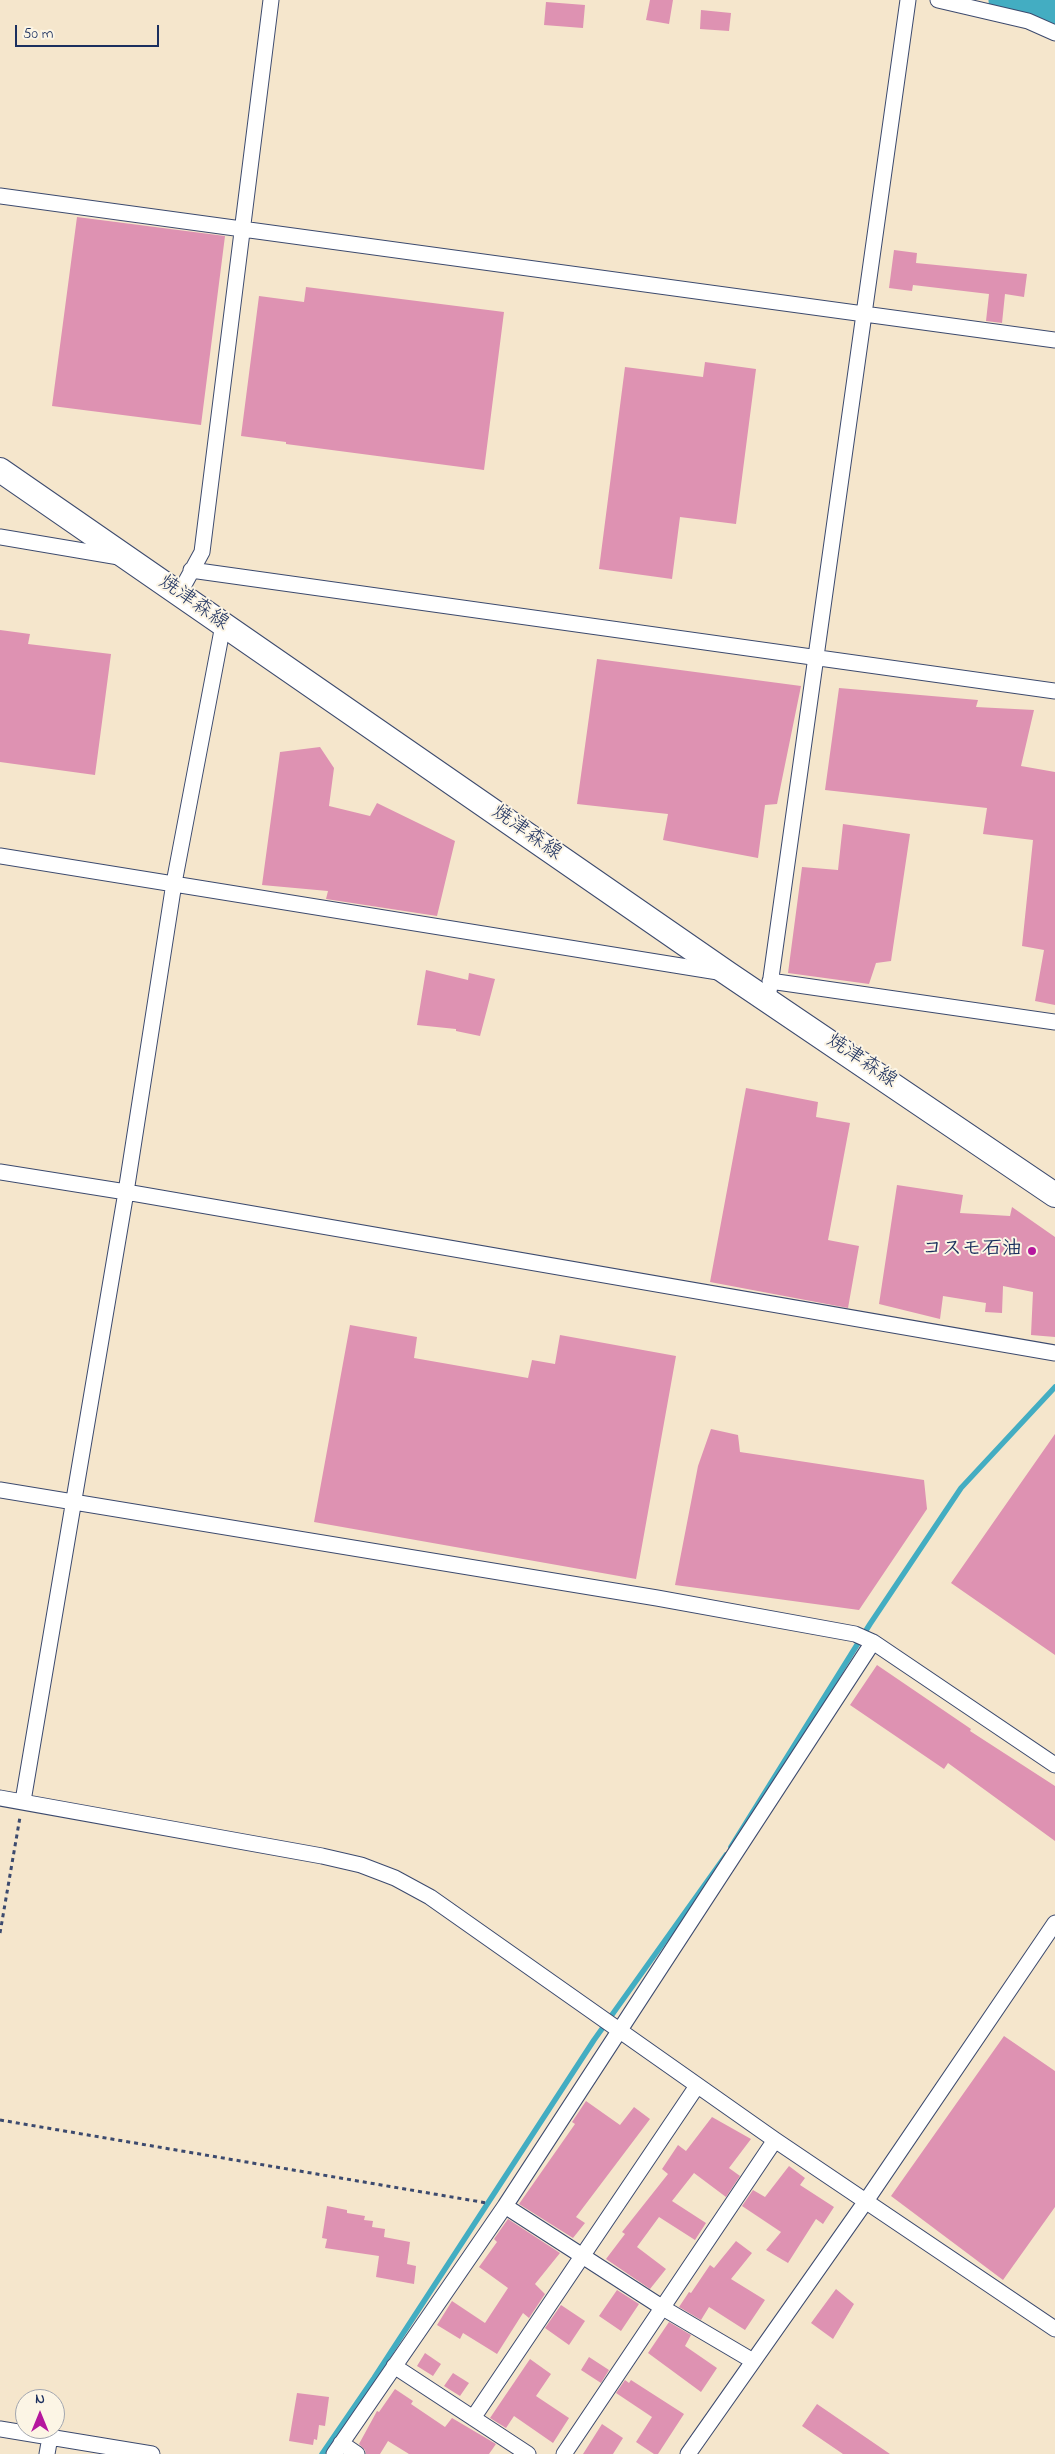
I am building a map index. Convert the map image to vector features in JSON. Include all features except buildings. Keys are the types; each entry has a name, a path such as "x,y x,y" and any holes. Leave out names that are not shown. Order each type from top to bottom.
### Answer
{"main road":[{"name":"焼津森線","path":"0,470 727,973 769,990 1055,1195"}],"street":[{"path":"178,594 202,552 271,0"},
{"path":"908,0 769,990 1055,1022"},
{"path":"938,0 1028,22 1055,33"},
{"path":"0,196 1055,340"},
{"path":"0,537 127,558"},
{"path":"191,570 1055,691"},
{"path":"23,1801 72,1502 126,1192 174,883 223,625"},
{"path":"0,856 727,973"},
{"path":"0,1172 126,1192 1055,1353"},
{"path":"0,1490 657,1598 855,1634 873,1642 1055,1765"},
{"path":"357,2454 338,2449 505,2206 873,1642"},
{"path":"0,1798 322,1856 360,1865 395,1878 430,1898 597,2015 618,2032 1055,2329"},
{"path":"688,2454 866,2201 1055,1923"},
{"path":"473,2418 697,2086"},
{"path":"564,2454 776,2140"},
{"path":"505,2206 664,2308 753,2361"},
{"path":"394,2366 528,2454"},
{"path":"0,2428 15,2431"},
{"path":"47,2454 50,2439"},
{"path":"62,2439 152,2454"}],"path":[{"path":"0,1933 23,1801"},
{"path":"0,2120 505,2206"}],"waterway":[{"path":"1006,0 1037,8 1055,17"},
{"path":"731,1847 870,1624 961,1488 1055,1387"},
{"path":"322,2454 374,2378 594,2040 726,1855"}],"place":[{"name":"コスモ石油","path":"1032,1251"}]}
